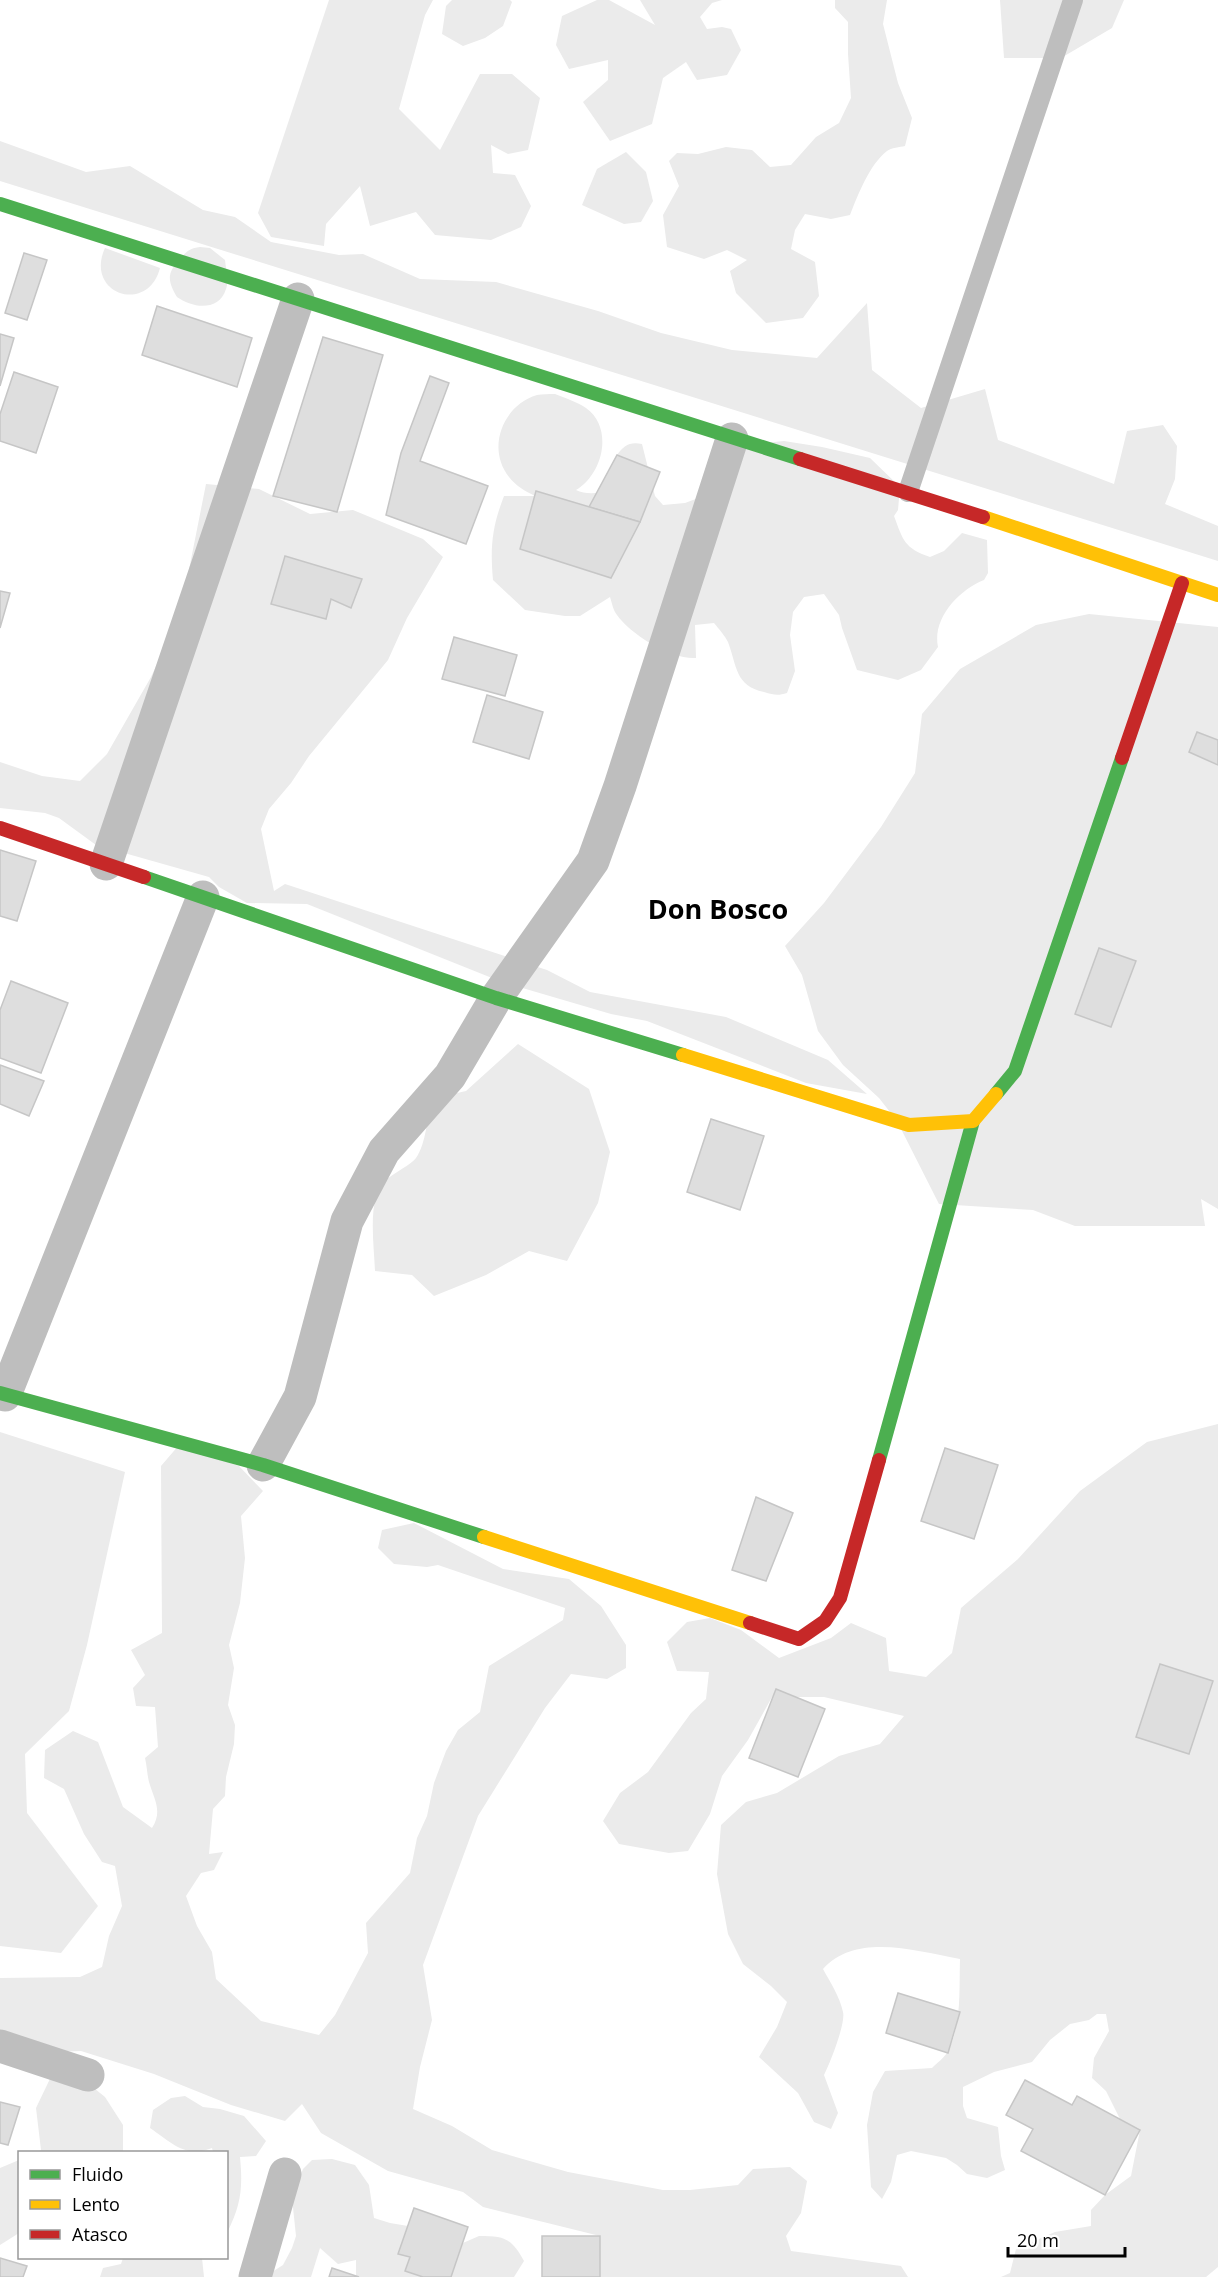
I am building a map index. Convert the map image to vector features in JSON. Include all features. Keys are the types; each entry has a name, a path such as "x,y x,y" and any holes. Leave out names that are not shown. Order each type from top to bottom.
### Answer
{"street":[{"path":"0,204 732,439 908,492 1218,595"},
{"path":"106,864 298,299"},
{"path":"264,1465 300,1397 346,1221 384,1151 450,1076 496,998 593,861 620,786 732,439"},
{"path":"203,897 2,1394 264,1465 799,1639 825,1621 840,1598 973,1122 1015,1071 1182,583"},
{"path":"0,828 496,998 909,1125 973,1122"},
{"path":"0,2046 88,2075"},
{"path":"255,2277 285,2174"}],"lane":[{"path":"908,492 1073,0"}],"shaded area":[{"path":"329,0 433,0 425,15 399,109 440,150 480,74 512,74 540,98 528,150 508,154 491,145 493,173 515,175 531,206 521,227 491,240 435,235 416,212 370,226 360,186 326,224 324,246 271,237 258,213"},
{"path":"452,0 510,0 512,2 503,26 485,38 463,46 442,34 446,6"},
{"path":"597,0 609,0 655,25 640,0 722,0 712,3 700,17 707,29 722,27 731,29 741,50 727,75 697,80 686,62 663,78 652,124 610,141 583,102 608,80 608,60 569,69 556,45 562,16"},
{"path":"835,0 887,0 883,24 898,83 912,118 905,146 889,150 875,164 850,215 831,219 805,214 795,230 791,249 815,262 819,296 803,318 766,323 736,293 730,271 747,260 727,250 704,259 667,247 663,215 679,186 669,161 677,153 698,154 726,147 752,150 770,167 791,165 816,137 839,123 851,98 848,22 835,8"},
{"path":"1000,0 1124,0 1112,28 1061,58 1004,58"},
{"path":"0,141 86,172 130,166 203,210 235,217 271,242 339,255 363,254 420,279 496,282 598,311 661,333 732,350 817,358 867,303 872,370 921,408 985,389 998,440 1114,484 1127,431 1163,425 1177,446 1175,479 1165,504 1218,526 1218,561 0,181"},
{"path":"626,152 646,172 653,201 641,222 624,224 582,205 597,169"},
{"path":"200,247 210,248 225,260 227,275 227,286 218,302 204,306 190,304 177,297 170,281 173,268 180,259 189,250"},
{"path":"105,248 160,268 153,283 143,291 132,294 120,293 110,287 103,277 101,264"},
{"path":"555,394 586,408 595,417 600,427 602,450 598,462 593,473 576,490 600,493 622,483 617,455 630,444 642,444 655,496 663,505 685,503 701,497 715,448 784,441 822,447 870,458 900,487 898,510 894,516 902,537 915,550 930,557 944,551 962,533 987,540 988,573 984,580 965,591 949,606 939,626 938,647 921,670 898,680 857,670 839,615 824,594 804,597 793,612 790,635 795,671 787,693 778,695 754,689 742,680 728,642 714,623 695,625 696,658 686,658 652,644 631,630 616,613 610,597 580,616 525,610 493,580 492,547 494,528 504,496 535,496 521,488 509,477 502,466 499,441 507,418 515,408 525,400 537,395"},
{"path":"206,484 259,489 310,514 353,510 423,539 443,557 407,618 388,660 309,756 291,783 269,809 261,829 274,891 285,884 547,970 590,992 726,1017 828,1060 867,1094 806,1083 647,1021 611,1014 502,982 307,904 247,903 219,887 209,877 96,845 59,818 45,813 0,808 0,762 42,776 80,781 107,754 151,677 180,615"},
{"path":"1089,614 1218,627 1218,1209 1201,1199 1205,1226 1075,1226 1033,1210 939,1204 897,1121 879,1098 843,1065 818,1031 802,975 785,946 824,903 881,827 915,773 922,714 960,669 1036,625"},
{"path":"518,1044 589,1089 610,1152 598,1203 567,1261 529,1251 486,1275 434,1296 412,1275 375,1271 373,1223 376,1196 383,1183 416,1158 424,1137 431,1099 466,1091"},
{"path":"1218,1424 1218,2267 1206,2277 1001,2277 1010,2273 1016,2249 1055,2232 1091,2226 1091,2210 1105,2195 1131,2176 1140,2130 1120,2119 1106,2091 1092,2078 1094,2058 1109,2031 1106,2014 1097,2014 1089,2020 1070,2024 1050,2040 1032,2062 994,2072 963,2087 963,2106 967,2118 998,2127 1005,2170 987,2178 967,2174 946,2158 911,2151 897,2155 891,2182 882,2199 871,2187 867,2125 873,2092 885,2071 932,2068 947,2053 958,2018 960,1959 906,1949 870,1947 852,1951 837,1958 823,1969 840,2001 843,2012 837,2043 824,2075 838,2113 831,2129 814,2122 798,2093 759,2057 777,2027 787,2002 743,1964 728,1934 717,1874 721,1825 746,1802 777,1793 839,1756 880,1744 904,1716 824,1697 795,1697 776,1690 748,1740 722,1776 710,1814 688,1851 669,1853 619,1844 603,1821 620,1793 648,1772 691,1713 706,1699 709,1672 677,1671 667,1642 687,1622 710,1618 741,1630 779,1658 831,1638 851,1623 886,1638 889,1671 926,1677 952,1653 961,1608 1018,1559 1080,1491 1147,1442"},
{"path":"0,1432 125,1472 87,1645 69,1711 25,1754 27,1813 98,1906 61,1953 0,1946"},
{"path":"179,1445 239,1466 263,1491 241,1516 245,1558 240,1603 229,1645 234,1668 228,1705 235,1725 234,1744 226,1777 225,1796 213,1809 209,1854 223,1852 214,1870 201,1873 186,1896 197,1926 212,1952 216,1979 261,2021 319,2035 335,2015 368,1953 366,1923 410,1873 417,1838 427,1816 434,1783 446,1751 458,1730 480,1712 489,1666 563,1620 565,1608 438,1565 427,1567 394,1564 378,1548 382,1530 414,1523 503,1569 569,1579 601,1606 626,1645 626,1668 607,1679 571,1674 545,1708 478,1816 423,1965 432,2020 420,2067 413,2109 452,2126 492,2150 568,2172 663,2190 738,2185 753,2169 790,2167 807,2181 801,2213 786,2236 791,2251 901,2266 908,2277 600,2277 600,2236 483,2207 463,2192 388,2171 321,2133 302,2104 285,2121 231,2105 154,2074 81,2051 53,2052 0,2036 0,1978 80,1977 102,1967 109,1936 122,1906 115,1866 102,1862 84,1834 64,1789 44,1778 45,1750 73,1731 98,1742 123,1807 152,1828 157,1816 145,1758 158,1747 155,1707 136,1706 133,1688 145,1675 131,1650 162,1633 161,1466"},
{"path":"59,2060 105,2097 123,2125 123,2151 39,2151 41,2150 36,2108"},
{"path":"185,2096 203,2107 244,2116 266,2141 256,2156 240,2157 240,2196 228,2230 228,2151 213,2151 212,2148 202,2151 186,2150 150,2128 153,2110 171,2098"},
{"path":"332,2159 355,2165 369,2185 374,2218 408,2226 398,2254 410,2257 405,2271 423,2277 359,2277 356,2276 356,2260 338,2264 320,2248 311,2277 270,2277 272,2272 283,2265 296,2236 292,2198 303,2169 312,2160"},
{"path":"18,2160 18,2234 0,2245 0,2168"},
{"path":"479,2236 501,2238 515,2247 524,2261 514,2277 451,2277 463,2243"},
{"path":"123,2259 202,2259 204,2277 100,2277 103,2268 121,2264"}],"building":[{"path":"24,253 47,260 27,320 5,313"},
{"path":"157,306 252,338 237,387 142,355"},
{"path":"0,334 14,338 0,386"},
{"path":"323,337 383,355 337,512 273,496"},
{"path":"14,372 58,387 36,453 0,441 0,414"},
{"path":"430,376 449,383 420,461 488,486 466,544 386,515 401,453"},
{"path":"617,455 660,472 640,522 589,507"},
{"path":"536,491 640,522 611,578 520,549"},
{"path":"285,556 362,579 351,608 331,599 326,619 271,604"},
{"path":"0,591 10,593 0,628"},
{"path":"454,637 517,655 505,696 442,679"},
{"path":"487,695 543,712 529,759 473,742"},
{"path":"1197,732 1218,740 1218,765 1189,752"},
{"path":"0,850 36,861 17,921 0,916"},
{"path":"1099,948 1136,961 1111,1027 1075,1014"},
{"path":"11,981 68,1003 41,1073 0,1058 0,1010"},
{"path":"0,1065 44,1081 29,1116 0,1104"},
{"path":"711,1119 764,1136 740,1210 687,1192"},
{"path":"945,1448 998,1465 974,1539 921,1521"},
{"path":"756,1497 793,1513 766,1581 732,1570"},
{"path":"1160,1664 1213,1681 1189,1754 1136,1737"},
{"path":"776,1689 825,1709 798,1777 749,1758"},
{"path":"898,1993 960,2012 948,2053 886,2033"},
{"path":"1025,2080 1072,2105 1077,2096 1140,2130 1105,2195 1021,2151 1033,2129 1006,2115"},
{"path":"0,2102 20,2107 8,2145 0,2143"},
{"path":"414,2208 468,2227 451,2277 423,2277 405,2271 410,2257 398,2254"},
{"path":"542,2236 600,2236 600,2277 542,2277"},
{"path":"0,2258 27,2266 23,2277 0,2277"},
{"path":"332,2268 359,2277 329,2277"}],"traffic: fast":[{"path":"0,204 800,459"},
{"path":"996,1094 1015,1071 1122,758"},
{"path":"144,877 496,998 683,1055"},
{"path":"879,1460 973,1121"},
{"path":"0,1393 263,1465 484,1537"}],"traffic: slow":[{"path":"983,517 1218,595"},
{"path":"683,1055 909,1125 973,1121 996,1094"},
{"path":"484,1537 750,1623"}],"traffic: jam":[{"path":"800,459 983,517"},
{"path":"1122,758 1182,583"},
{"path":"0,828 144,877"},
{"path":"750,1623 799,1639 825,1621 840,1598 879,1460"}],"district":[{"name":"Don Bosco","path":"718,910"}]}
